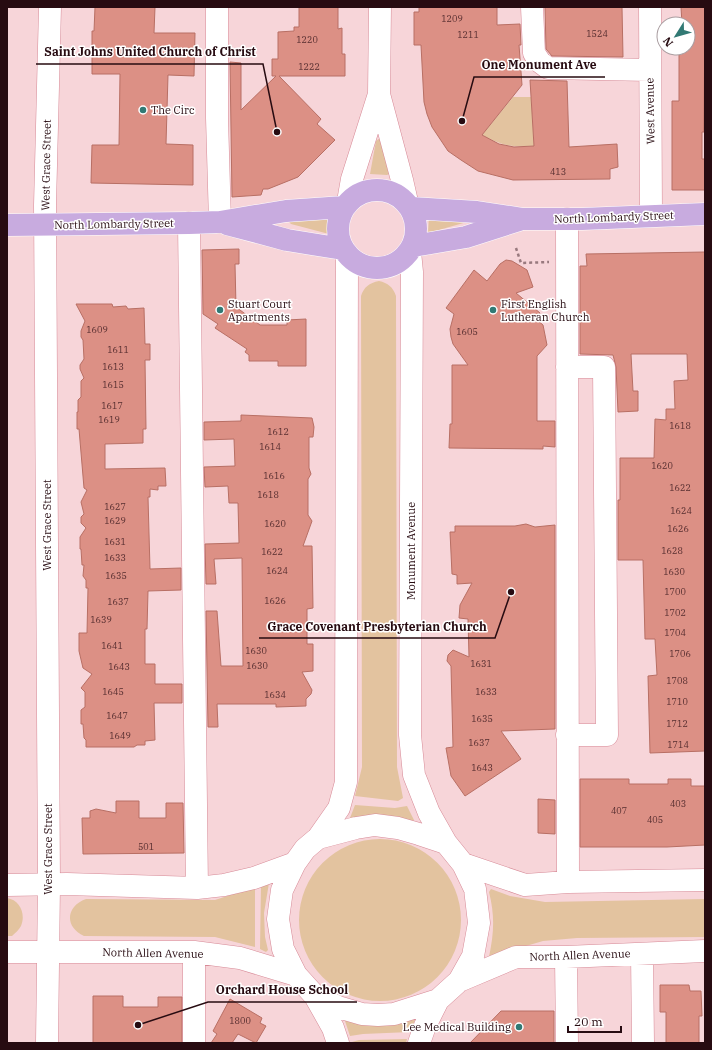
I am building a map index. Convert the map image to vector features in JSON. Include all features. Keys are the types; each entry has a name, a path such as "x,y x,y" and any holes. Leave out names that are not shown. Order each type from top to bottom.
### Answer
{"main road":[{"path":"371,190 384,190 396,194 409,205 415,217 417,227 416,236 411,249 401,260 391,266 379,268 367,267 356,263 345,252 338,232 340,214 346,204 358,194 371,190"},
{"name":"North Lombardy Street","path":"7,226 189,224 220,222 286,211 346,204"},
{"name":"North Lombardy Street","path":"409,205 477,212 523,219 567,219 705,214"},
{"name":"North Lombardy Street","path":"411,249 466,237 523,219"},
{"name":"North Lombardy Street","path":"220,222 287,240 345,252"}],"street":[{"name":"West Grace Street","path":"48,1043 49,884 45,225 50,7"},
{"path":"217,7 217,118 220,222"},
{"path":"380,7 379,94 409,205"},
{"path":"532,7 534,53 540,62 548,68 650,70"},
{"name":"West Avenue","path":"650,7 652,215"},
{"path":"346,204 352,179 379,94"},
{"path":"567,219 570,344 567,367 568,882"},
{"path":"189,224 197,888"},
{"name":"Monument Avenue","path":"411,249 410,734 414,775 429,813 446,844 463,864 475,889 480,923 472,956 458,980"},
{"path":"338,1043 333,1028 315,996 296,976 283,949 278,919 282,890 295,863 305,850 318,838 339,808 346,782 345,252"},
{"path":"567,367 604,367 607,735 567,735"},
{"path":"318,838 356,828 375,825 398,828 446,844"},
{"path":"7,885 49,884 197,888 224,885 254,878 295,863"},
{"path":"463,864 525,885 568,882 705,880"},
{"name":"North Allen Avenue","path":"458,980 516,957 566,957 705,951"},
{"name":"North Allen Avenue","path":"7,952 194,952 240,958 296,976"},
{"path":"194,952 194,1043"},
{"path":"642,954 643,1043"},
{"path":"566,957 567,1043"},
{"path":"419,1043 425,1026 438,1000 458,980"},
{"path":"315,996 338,1007 362,1014 378,1015 394,1014 438,1000"}],"path":[{"path":"516,248 521,263 541,262"}],"shaded area":[{"path":"513,97 531,97 534,146 507,145 496,142 482,135"},
{"path":"380,138 389,174 387,175 370,174 376,141"},
{"path":"329,216 329,234 291,224 289,222"},
{"path":"429,216 467,222 428,233"},
{"path":"379,281 390,286 396,296 397,767 403,798 398,801 355,796 362,767 361,296 367,286"},
{"path":"355,805 395,808 407,806 414,820 412,822 351,821 350,818"},
{"path":"372,839 388,839 411,845 431,857 443,869 455,889 461,912 461,928 455,951 443,971 431,983 411,995 388,1001 372,1001 349,995 329,983 317,971 305,951 299,928 299,912 305,889 317,869 329,857 349,845"},
{"path":"269,883 264,913 265,937 268,950 266,952 260,949 261,884"},
{"path":"255,887 255,947 215,937 84,936 73,927 70,917 74,906 86,899 215,900"},
{"path":"491,889 510,896 545,902 705,899 705,937 577,938 543,941 489,957 493,924 489,892"},
{"path":"7,898 12,899 21,908 23,917 21,926 12,936 7,936"},
{"path":"416,1018 410,1032 350,1036 345,1021 346,1019"},
{"path":"407,1039 406,1043 352,1043 359,1040"}],"building":[{"name":"The Circ","path":"95,7 155,7 154,33 195,33 194,76 168,75 166,144 193,145 193,185 91,183 92,145 119,145 120,74 92,74 92,31 94,31"},
{"path":"299,7 338,7 338,29 342,28 342,54 345,54 345,76 279,76 321,119 317,124 335,140 298,177 268,189 263,189 261,195 232,197 230,62 241,63 241,110 276,76 272,76 272,59 278,59 278,32 294,31 294,27 299,27"},
{"path":"419,7 497,7 497,25 520,24 521,45 519,45 522,85 482,135 499,144 514,147 534,146 530,80 567,81 569,147 617,144 618,167 610,169 610,179 513,180 478,171 448,151 432,127 424,102 421,45 414,45 414,12 419,12"},
{"path":"545,7 622,7 623,57 552,56 546,49"},
{"path":"681,7 705,7 704,132 702,132 702,159 705,159 705,190 672,190 672,101 679,101 679,56 696,56 696,16 682,16"},
{"name":"Stuart Court Apartments","path":"239,249 239,264 235,264 236,307 260,325 287,325 287,320 306,319 306,366 278,366 278,361 249,361 249,355 245,352 247,349 215,328 218,324 203,314 202,250"},
{"path":"705,252 705,751 650,753 648,676 657,675 655,639 645,639 643,560 618,560 620,458 654,458 655,419 666,420 666,409 675,409 674,381 688,380 687,354 631,354 633,391 638,391 638,411 618,412 616,367 613,355 580,354 580,266 587,266 586,254"},
{"path":"506,260 512,261 527,270 533,287 516,293 540,313 536,319 543,325 547,345 537,356 537,421 555,421 555,447 543,446 543,449 449,448 450,424 452,424 452,365 468,365 453,344 450,329 454,314 446,308 474,270 487,281 500,264"},
{"path":"76,304 112,304 113,307 126,306 128,309 144,308 145,344 150,344 150,360 145,360 146,429 143,429 143,443 105,444 105,469 165,468 166,486 158,486 158,490 150,489 150,497 148,497 150,569 181,568 181,590 148,591 147,629 145,629 145,664 155,664 155,684 182,684 182,703 154,703 155,740 145,741 145,745 137,745 134,747 86,747 83,724 81,724 81,710 85,707 85,692 81,688 92,674 83,668 79,651 79,633 87,633 88,588 86,588 86,580 83,576 84,565 82,565 80,549 80,537 86,528 81,523 81,517 84,514 81,502 87,490 84,488 79,429 77,429 78,400 81,397 81,381 84,378 80,369 80,365 84,359 81,331 85,321"},
{"path":"241,415 312,418 314,427 313,437 309,437 309,468 311,474 308,479 308,515 312,521 303,546 312,546 313,608 307,609 307,644 313,644 313,671 302,672 312,690 311,694 306,699 306,706 276,707 276,704 217,704 218,727 208,727 206,611 217,611 221,666 243,666 242,558 214,559 216,584 206,584 205,544 239,543 238,503 229,503 228,486 205,487 204,467 235,466 234,439 204,440 204,422 241,421"},
{"path":"526,524 535,527 555,525 555,729 501,731 521,759 465,796 451,776 446,748 453,747 451,666 447,661 448,655 453,650 469,657 468,619 459,618 460,605 472,583 457,584 457,575 452,574 450,532 455,532 455,526 515,526"},
{"path":"580,779 629,779 629,784 668,784 668,779 691,779 691,786 705,786 705,845 667,847 580,847"},
{"path":"538,799 555,800 555,834 538,833"},
{"path":"116,801 139,801 139,818 166,818 166,803 183,803 184,853 83,854 82,818 90,818 90,811 96,809 116,813"},
{"path":"660,985 689,985 690,991 701,991 702,1016 699,1016 699,1043 666,1043 666,1012 660,1012"},
{"path":"93,996 123,996 123,1007 158,1007 158,997 182,997 182,1043 93,1043"},
{"path":"230,999 262,1018 260,1023 266,1026 256,1043 238,1034 232,1043 211,1043 217,1034 213,1031"},
{"name":"Lee Medical Building","path":"501,1011 554,1011 554,1043 470,1043"}],"place":[{"name":"The Circ","path":"143,110"},
{"name":"One Monument Ave","path":"462,121"},
{"name":"Saint Johns United Church of Christ","path":"277,132"},
{"name":"Stuart Court Apartments","path":"220,310"},
{"name":"First English Lutheran Church","path":"493,310"},
{"name":"Grace Covenant Presbyterian Church","path":"511,592"},
{"name":"Orchard House School","path":"138,1025"},
{"name":"Lee Medical Building","path":"519,1027"}]}
